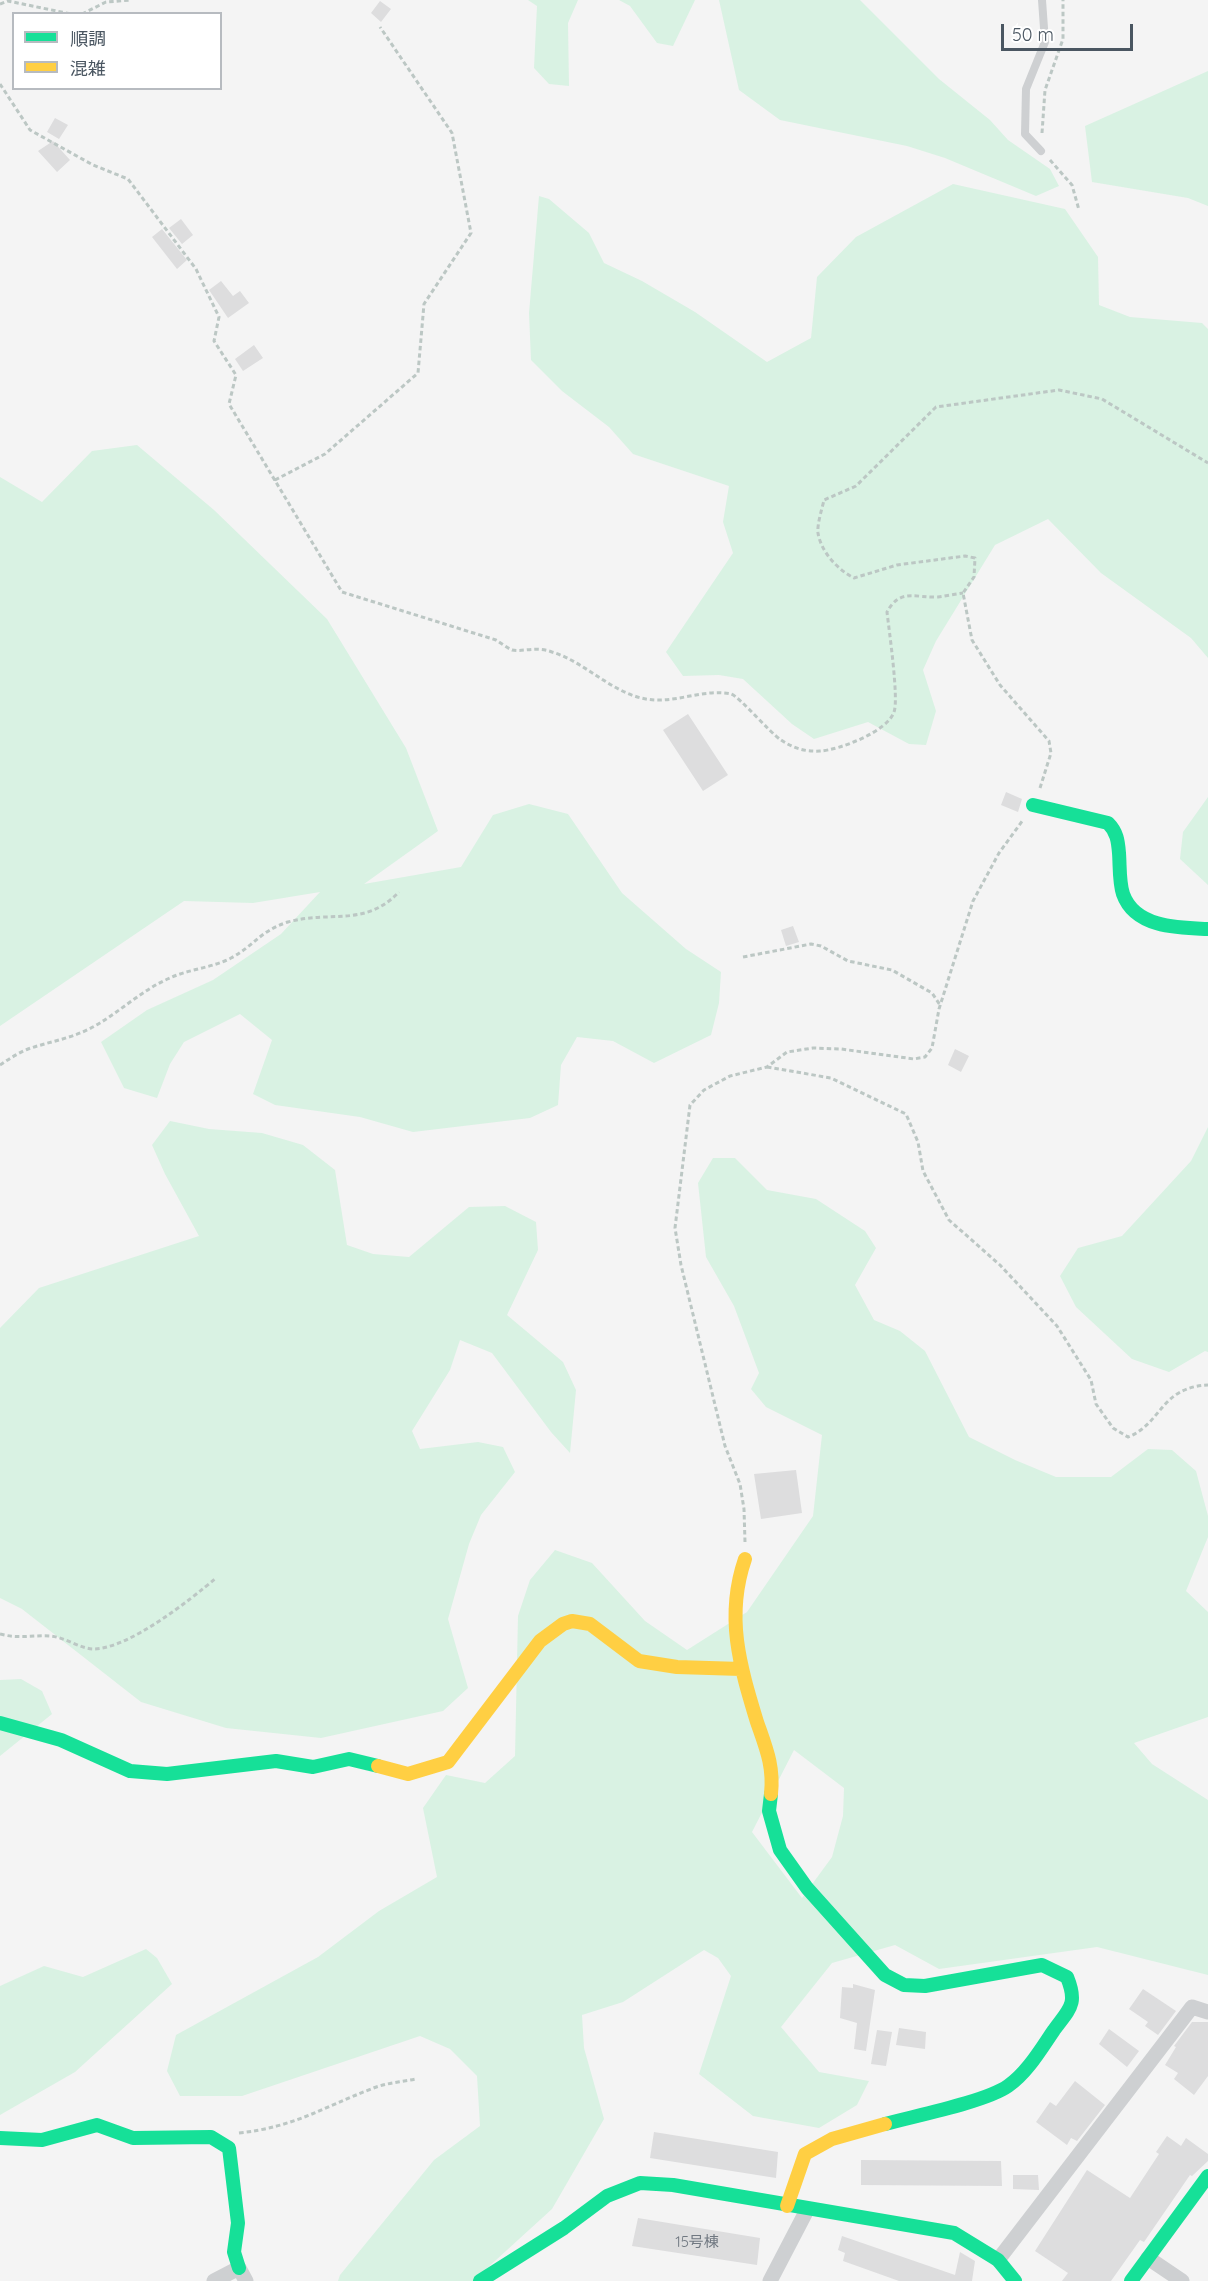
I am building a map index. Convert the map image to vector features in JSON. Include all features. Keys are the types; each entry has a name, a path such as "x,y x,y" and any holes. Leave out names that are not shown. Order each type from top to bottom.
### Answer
{"street":[{"path":"1033,805 1108,823 1119,837 1123,895 1137,913 1154,923 1175,928 1208,929"},
{"path":"745,1559 736,1585 736,1636 741,1669 773,1772 769,1811 780,1850 807,1888 885,1975 904,1985 925,1986 1042,1965 1067,1977 1074,1994 1070,2008 1029,2065 1007,2087 976,2099 832,2139 805,2154 787,2206"},
{"path":"0,1723 12,1724 61,1740 130,1771 167,1774 276,1761 313,1767 349,1759 408,1774 448,1762 540,1641 558,1624 574,1618 586,1620 601,1630 637,1660 692,1668 741,1669"},
{"path":"998,2260 1192,2007 1208,2012"},
{"path":"0,2138 42,2140 97,2125 133,2138 211,2137 229,2148 238,2223 234,2252 242,2275 214,2281"},
{"path":"1131,2281 1208,2176"},
{"path":"480,2281 564,2228 607,2196 640,2183 673,2186 954,2233 998,2260 1015,2281"},
{"path":"771,2281 807,2210"},
{"path":"1148,2258 1182,2281"}],"lane":[{"path":"1041,151 1025,134 1026,89 1045,42 1042,0"}],"path":[{"path":"86,12 106,2 131,0"},
{"path":"1063,0 1063,39 1045,90 1041,151 1072,184 1079,210"},
{"path":"0,4 8,2 60,12"},
{"path":"275,480 325,454 418,373 424,304 471,233 452,133 380,27"},
{"path":"0,84 30,130 93,165 128,179 196,268 219,318 214,341 236,375 230,404 342,592 496,640 512,650 536,647 555,652 631,694 658,700 715,692 734,695 780,739 798,749 821,751 848,744 870,734 892,717 895,710 894,690 886,612 893,601 906,596 937,597 963,593 974,578 975,558 965,556 897,565 854,578 843,573 826,553 818,533 824,500 856,486 936,407 1059,390 1102,399 1208,463"},
{"path":"745,1559 744,1509 740,1484 724,1446 681,1265 675,1228 690,1105 704,1090 730,1076 767,1067 787,1052 813,1048 840,1048 914,1059 925,1057 932,1048 940,1005 973,902 999,853 1033,805 1051,753 1049,741 1000,685 972,640 963,593"},
{"path":"0,1065 27,1049 55,1043 87,1030 114,1016 169,978 229,959 246,948 264,931 307,918 345,918 370,913 388,903 399,892"},
{"path":"743,957 812,944 821,946 848,962 892,970 932,993 940,1005"},
{"path":"767,1067 831,1078 906,1114 918,1142 923,1172 949,1220 1000,1264 1057,1326 1091,1380 1096,1404 1113,1428 1128,1437 1141,1432 1165,1402 1192,1386 1208,1385"},
{"path":"0,1634 15,1638 52,1636 93,1649 114,1644 176,1612 216,1578"},
{"path":"211,2137 274,2129 326,2110 372,2088 416,2079"}],"green space":[{"path":"528,0 578,0 568,23 569,86 549,84 534,68 537,6"},
{"path":"619,0 695,0 673,46 657,43 630,6"},
{"path":"719,0 860,0 939,79 990,120 1008,140 1050,169 1059,186 1036,196 945,158 907,146 780,120 739,90"},
{"path":"1208,71 1208,206 1188,198 1092,182 1085,126"},
{"path":"953,184 1065,209 1098,257 1099,305 1130,317 1202,323 1208,329 1208,658 1191,638 1101,573 1048,519 995,545 936,641 923,670 936,711 926,745 909,744 868,722 814,739 792,724 743,679 719,675 683,676 666,652 733,553 723,522 729,486 633,454 609,427 562,391 531,360 529,313 539,196 549,199 589,233 604,263 642,281 695,312 767,362 811,338 817,277 856,237"},
{"path":"137,445 214,510 327,619 406,748 438,831 364,884 461,867 493,815 529,804 568,814 622,893 686,949 721,972 719,1003 711,1035 654,1063 613,1041 577,1037 561,1065 558,1105 530,1118 413,1132 360,1117 275,1105 253,1094 272,1040 240,1014 184,1042 170,1064 157,1098 124,1088 101,1042 147,1010 213,980 281,934 320,892 253,903 184,901 0,1026 0,477 42,502 92,451"},
{"path":"1208,797 1208,885 1180,859 1183,832"},
{"path":"170,1121 209,1129 262,1133 303,1145 335,1170 347,1245 373,1254 409,1257 469,1207 505,1206 536,1222 538,1250 507,1315 563,1362 576,1390 570,1453 551,1432 492,1353 460,1340 450,1370 412,1431 420,1449 478,1442 503,1447 515,1472 481,1515 469,1544 448,1619 468,1688 443,1711 321,1738 226,1728 141,1702 22,1609 0,1598 0,1328 39,1288 199,1236 152,1145"},
{"path":"1208,1127 1208,1352 1205,1351 1169,1372 1132,1359 1076,1307 1060,1276 1078,1248 1122,1236 1191,1161"},
{"path":"713,1158 735,1158 767,1190 816,1199 865,1231 876,1248 855,1285 874,1320 900,1331 925,1351 969,1437 1056,1477 1111,1477 1148,1449 1172,1450 1196,1471 1208,1516 1208,1537 1186,1591 1208,1612 1208,1717 1134,1743 1152,1764 1208,1800 1208,1975 1097,1947 939,1969 895,1945 832,1963 781,2027 819,2072 869,2081 857,2105 819,2128 753,2116 699,2074 731,1976 718,1958 704,1950 623,2002 582,2015 584,2048 604,2119 552,2209 473,2281 338,2281 340,2275 434,2160 480,2126 477,2076 450,2049 420,2036 242,2096 180,2096 167,2071 176,2035 318,1957 379,1911 437,1877 423,1808 446,1775 485,1783 515,1756 518,1616 530,1580 555,1550 592,1563 645,1621 687,1650 747,1612 813,1516 822,1435 766,1407 751,1389 759,1373 734,1306 706,1257 698,1183","holes":["794,1750 844,1788 843,1816 832,1857 802,1898 752,1832"]},
{"path":"21,1679 42,1691 52,1714 0,1756 0,1680"},
{"path":"146,1949 157,1958 172,1984 75,2072 0,2115 0,1986 44,1966 83,1977"}],"building":[{"path":"380,1 391,9 381,22 371,13"},
{"path":"55,118 68,125 59,139 47,132"},
{"path":"53,141 70,160 57,172 38,151"},
{"path":"181,219 193,235 182,244 169,228"},
{"path":"162,229 187,260 177,269 152,237"},
{"path":"221,281 233,296 240,291 249,303 228,318 209,290"},
{"path":"254,345 263,358 243,371 235,359"},
{"path":"688,714 728,775 703,791 663,730"},
{"path":"1006,792 1022,799 1018,812 1001,805"},
{"path":"793,926 799,942 786,946 781,930"},
{"path":"955,1049 969,1056 961,1072 948,1065"},
{"path":"796,1470 802,1513 761,1519 754,1474"},
{"path":"853,1984 875,1990 866,2051 854,2049 857,2023 840,2018 842,1987 853,1988"},
{"path":"1143,1989 1176,2011 1158,2035 1145,2026 1148,2022 1129,2009"},
{"path":"1192,2022 1208,2022 1208,2076 1194,2095 1174,2079 1178,2073 1165,2065 1176,2047 1174,2046"},
{"path":"899,2028 926,2032 925,2049 896,2045"},
{"path":"1109,2029 1139,2051 1127,2067 1099,2044"},
{"path":"877,2030 892,2032 886,2066 871,2064"},
{"path":"1075,2081 1105,2105 1077,2141 1071,2138 1067,2145 1036,2122 1050,2102 1056,2106"},
{"path":"654,2132 778,2152 776,2178 650,2158"},
{"path":"1167,2136 1181,2146 1186,2138 1208,2154 1208,2161 1192,2176 1190,2175 1144,2242 1140,2240 1111,2281 1062,2281 1068,2273 1035,2251 1087,2170 1130,2198 1159,2154 1156,2152"},
{"path":"861,2160 1001,2161 1002,2186 861,2185"},
{"path":"1013,2175 1038,2175 1039,2190 1013,2189"},
{"path":"638,2218 760,2238 757,2265 632,2246"},
{"path":"842,2236 955,2275 960,2252 975,2261 972,2281 899,2281 843,2261 845,2253 838,2250"}],"traffic: fast":[{"path":"1033,805 1108,823 1117,841 1123,894 1137,914 1159,924 1208,929"},
{"path":"0,1723 61,1740 130,1771 167,1774 276,1761 313,1767 349,1759 378,1766"},
{"path":"771,1794 769,1811 780,1850 807,1888 885,1975 904,1985 925,1986 1042,1965 1067,1977 1072,1994 1071,2005 1039,2053 1015,2081 983,2098 885,2124"},
{"path":"0,2138 42,2140 97,2125 133,2138 211,2137 229,2148 238,2223 234,2252 239,2268"},
{"path":"1131,2281 1208,2176"},
{"path":"480,2281 564,2228 607,2196 640,2183 673,2185 954,2233 998,2260 1015,2281"}],"traffic: slow":[{"path":"745,1559 736,1601 737,1641 745,1681 768,1757 772,1784 771,1794"},
{"path":"378,1766 408,1774 448,1762 540,1641 563,1624 572,1621 590,1624 639,1661 677,1667 741,1669"},
{"path":"787,2206 805,2154 832,2139 885,2124"}]}
